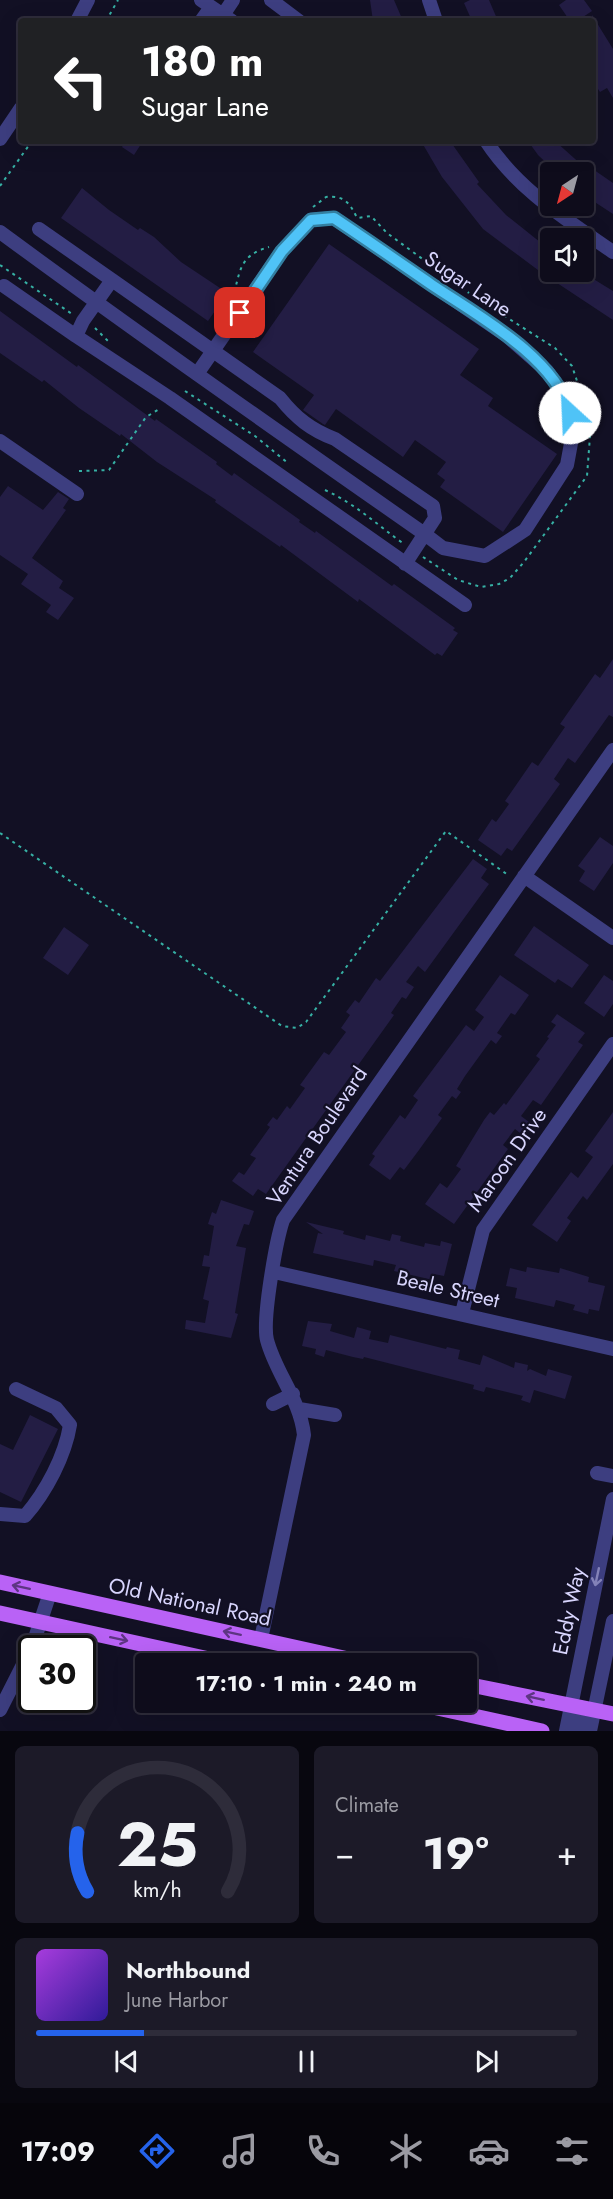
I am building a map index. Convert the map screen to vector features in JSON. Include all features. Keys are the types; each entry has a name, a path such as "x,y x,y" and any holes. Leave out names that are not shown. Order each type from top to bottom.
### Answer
{"main road":[{"name":"Old National Road","path":"0,1582 323,1653"},
{"path":"0,1613 182,1653"},
{"path":"477,1686 613,1714"},
{"path":"460,1713 542,1731"}],"street":[{"path":"79,18 88,0"},
{"path":"202,18 206,3 228,18 234,0"},
{"path":"271,0 295,18"},
{"path":"429,0 435,18"},
{"path":"0,139 18,112"},
{"path":"488,144 499,160 534,197 613,252"},
{"name":"Sugar Lane","path":"0,232 96,303 196,374 426,535 443,548 485,556 525,530 567,465 574,427 567,399 547,371 507,336 334,218 311,220 282,251 196,374"},
{"path":"39,230 280,398 296,418 317,432 335,439 433,506 435,518 405,564"},
{"path":"76,336 112,280"},
{"path":"4,286 170,398 465,605"},
{"path":"2,448 77,494"},
{"name":"Ventura Boulevard","path":"261,1639 304,1435 299,1409 266,1338 279,1232 288,1212 613,750"},
{"path":"521,879 613,938"},
{"name":"Maroon Drive","path":"462,1313 483,1230 613,1044"},
{"name":"Beale Street","path":"274,1272 613,1349"},
{"path":"0,1514 25,1516 35,1504 67,1443 70,1425 56,1408 16,1389"},
{"path":"273,1404 292,1394"},
{"path":"299,1409 335,1415"},
{"path":"597,1473 613,1476"},
{"name":"Eddy Way","path":"590,1731 582,1708 613,1499"},
{"path":"0,1710 32,1647 50,1593"},
{"name":"Eddy Way","path":"566,1731 582,1708 613,1622"},
{"path":"579,1731 582,1708"}],"path":[{"path":"108,18 118,0"},
{"path":"0,186 30,144"},
{"path":"308,214 326,196 344,198 352,206 357,218 371,216 387,233 472,295 555,348 572,366 583,392 591,423 586,476 524,562 510,578 499,584 481,587 458,580 382,529 352,502 317,486"},
{"path":"231,303 240,270 246,258 254,251 271,246"},
{"path":"79,471 109,470 146,417 164,407 177,386 255,436 294,468"},
{"path":"0,833 282,1026 297,1028 306,1022 446,831 521,879"}],"building":[{"path":"370,0 394,0 402,18 373,18"},
{"path":"470,0 489,0 497,18 471,18 464,3"},
{"path":"566,0 584,0 592,11 582,18 568,18 559,5"},
{"path":"596,21 613,49 613,98 607,88 600,92 596,86"},
{"path":"124,144 141,144 134,155 122,147"},
{"path":"423,144 452,144 479,182 477,184 506,215 540,242 540,272 483,229 442,177"},
{"path":"530,144 558,144 578,162 545,162"},
{"path":"594,170 613,183 613,214 594,202"},
{"path":"82,188 138,230 140,228 154,237 181,262 223,290 226,295 208,321 61,218"},
{"path":"329,244 479,349 460,375 493,398 488,406 557,454 503,532 440,487 445,480 437,474 446,462 415,440 403,457 336,409 325,425 323,424 303,410 314,395 253,352"},
{"path":"594,279 613,291 613,320 556,282 594,282"},
{"path":"0,311 77,367 78,365 155,421 156,419 217,462 216,464 232,476 234,473 300,520 299,522 315,533 316,531 392,586 394,584 455,628 453,630 458,633 442,656 437,653 435,655 359,599 358,602 281,545 280,547 215,502 216,500 157,462 121,434 120,436 79,408 44,380 42,382 0,353"},
{"path":"8,486 43,510 58,492 69,499 63,508 66,510 32,558 63,581 59,588 74,598 58,620 46,612 51,605 21,584 28,574 0,555 0,497"},
{"path":"613,659 613,717 609,715 575,763 568,758 554,779 560,784 512,851 507,848 501,856 478,840 492,819 496,822 509,804 505,801 532,762 538,766 565,727 560,724 595,674 600,678"},
{"path":"600,837 613,846 613,863 594,891 579,881 585,871 578,866"},
{"path":"473,859 487,869 481,878 489,884 425,972 418,966 406,982 414,987 406,999 402,997 391,1013 394,1015 266,1194 258,1189 253,1196 232,1181 239,1172 244,1175 256,1158 250,1155 270,1127 267,1125 273,1117 277,1120 287,1106 290,1109 305,1088 300,1085 324,1052 329,1055 346,1032 341,1028 350,1015 346,1012 355,1000 359,1003 376,978 380,981"},
{"path":"534,926 589,965 572,988 558,979 555,983 514,955"},
{"path":"64,927 89,945 68,975 43,958"},
{"path":"500,975 529,995 515,1015 511,1013 497,1033 502,1036 496,1044 491,1040 465,1076 457,1089 461,1092 456,1099 452,1096 438,1115 442,1118 404,1170 400,1167 390,1180 369,1165 375,1156 372,1154 400,1115 405,1119 418,1100 413,1096 466,1025 474,1031 484,1017 475,1010"},
{"path":"604,975 613,981 613,1004 604,1017 584,1003"},
{"path":"557,1014 585,1033 578,1042 583,1045 541,1105 533,1100 521,1116 529,1122 520,1133 515,1129 503,1145 508,1149 454,1224 425,1204 440,1183 447,1188 461,1169 456,1166 484,1120 490,1112 494,1115 504,1103 506,1105 540,1059 536,1056 556,1025 551,1022"},
{"path":"613,1112 613,1164 587,1200 583,1196 567,1218 571,1221 557,1242 532,1225 571,1172 578,1178 593,1157 585,1151"},
{"path":"221,1200 254,1211 249,1225 244,1224 236,1246 246,1248 235,1313 238,1314 231,1338 185,1329 186,1320 205,1323 209,1301 203,1299 210,1267 202,1266 204,1255 209,1256 214,1226 208,1224 212,1212 216,1214"},
{"path":"306,1222 344,1231 343,1234 365,1240 366,1235 390,1241 392,1234 401,1236 400,1241 424,1247 425,1243 440,1246 441,1241 452,1244 444,1276 434,1274 433,1280 394,1271 396,1265 374,1260 373,1266 313,1253 318,1233 323,1234"},
{"path":"527,1267 559,1273 560,1268 589,1277 588,1282 605,1286 599,1311 589,1309 588,1314 573,1310 575,1305 556,1300 554,1307 515,1298 517,1288 506,1286 510,1268 526,1272"},
{"path":"308,1321 332,1324 330,1331 354,1338 357,1327 371,1331 369,1339 388,1343 390,1335 446,1349 447,1347 460,1350 458,1359 480,1365 483,1355 514,1368 515,1362 528,1365 527,1371 530,1369 546,1376 548,1369 572,1376 565,1399 534,1390 530,1403 521,1400 523,1396 486,1387 484,1392 473,1389 474,1385 364,1357 363,1359 326,1350 324,1357 315,1354 316,1349 302,1346"},
{"path":"30,1415 58,1429 21,1502 0,1492 0,1444 13,1450"}],"route":[{"path":"240,313 282,251 311,220 334,218 507,336 547,371 567,399 570,413"}]}
